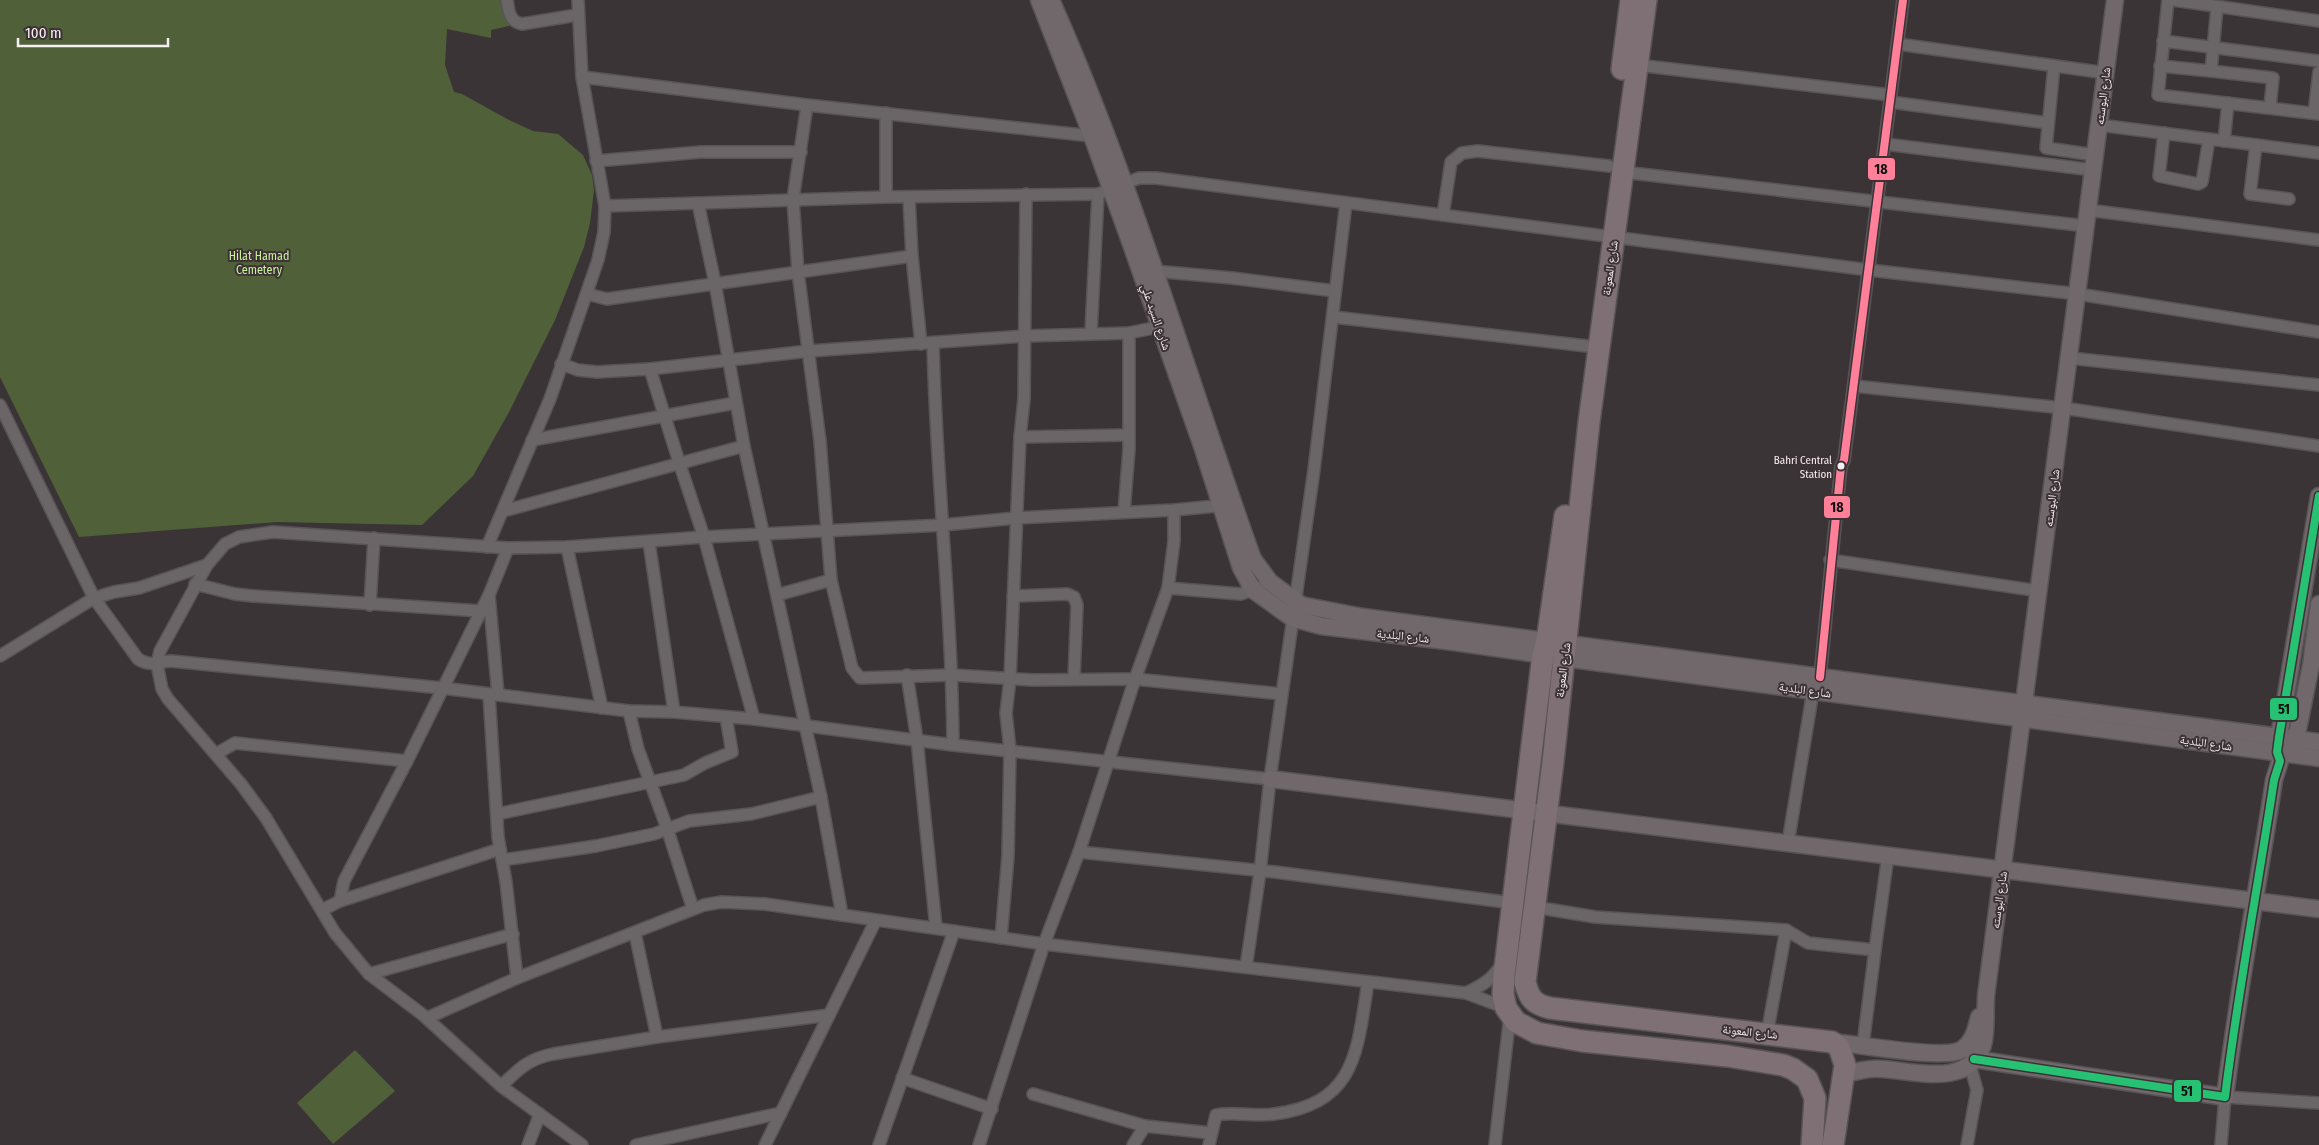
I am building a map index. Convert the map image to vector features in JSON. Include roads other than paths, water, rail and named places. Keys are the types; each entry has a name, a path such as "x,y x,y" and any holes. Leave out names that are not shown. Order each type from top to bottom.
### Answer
{"highway":[{"name":"شارع المعونة","path":"1631,0 1616,169 1607,237 1589,422 1555,650 1536,813 1535,907 1526,982 1528,995 1538,1005 1626,1018 1832,1042"},
{"name":"شارع المعونة","path":"1616,169 1637,65 1646,0"},
{"name":"شارع المعونة","path":"1555,650 1560,559 1586,346 1607,237"},
{"name":"شارع المعونة","path":"1508,1012 1502,994 1513,903 1536,813"},
{"path":"1508,1012 1524,1028 1537,1033 1582,1041 1756,1060 1783,1065 1793,1069 1807,1079 1815,1098 1812,1145"},
{"path":"1793,1069 1789,1060 1790,1051 1794,1043 1802,1038"},
{"path":"1832,1042 1839,1047 1843,1056 1844,1075 1834,1145"}],"street":[{"path":"507,0 510,17 515,22 522,24 577,16"},
{"path":"487,547 550,399 598,260 604,232 606,206 596,162 582,77 577,16 578,0"},
{"name":"شارع السيد علي","path":"1039,0 1092,136 1158,327 1228,505 1253,559 1270,582 1294,600"},
{"name":"شارع السيد علي","path":"1051,0 1069,39 1111,189 1154,271 1228,505 1241,568 1253,590 1292,618"},
{"path":"1788,843 1817,684 1840,466 1844,460 1904,0"},
{"name":"شارع البوسته","path":"1986,996 2040,591 2115,0"},
{"path":"2168,0 2158,95 2317,113 2319,72"},
{"path":"2173,0 2319,21"},
{"path":"2210,71 2217,6"},
{"path":"2163,41 2319,61"},
{"path":"1898,44 2106,73"},
{"path":"1637,65 1891,99 2048,123"},
{"path":"2054,66 2046,148 2094,163"},
{"path":"2160,66 2273,78 2270,107"},
{"path":"582,77 807,105 1092,136"},
{"path":"2224,140 2228,103"},
{"path":"807,105 793,199 798,272 820,441 831,580 852,668 860,678 952,675 1033,680 1074,678 1135,679 1282,694"},
{"path":"886,113 886,197"},
{"path":"2099,124 2319,153"},
{"path":"2164,133 2159,176 2198,184 2202,182 2209,138"},
{"path":"1885,144 2094,163"},
{"path":"2256,145 2250,194 2289,199"},
{"path":"1443,215 1451,162 1462,153 1478,151 2086,226"},
{"path":"596,162 701,152 801,152"},
{"path":"606,206 793,199 1026,194 1111,189 1139,178 1156,178 1869,270 2078,294 2319,332"},
{"path":"1091,333 1111,189"},
{"path":"1001,938 1008,856 1010,750 1006,713 1010,679 1020,436 1024,399 1026,194"},
{"path":"909,198 912,256 927,343 934,404 952,675 952,745"},
{"path":"698,203 715,284 735,403 821,797 842,915"},
{"path":"1246,967 1333,317 1346,203"},
{"path":"2088,210 2319,240"},
{"path":"587,294 607,299 912,256"},
{"path":"1154,271 1232,278 1335,291"},
{"path":"1333,317 1586,346"},
{"path":"561,364 578,370 597,372 808,351 1025,336 1129,333 1158,327"},
{"path":"1124,512 1128,435 1129,333"},
{"path":"2070,358 2319,385"},
{"path":"650,368 678,462 704,537 754,720"},
{"path":"1854,386 2063,408 2319,446"},
{"path":"532,440 735,403"},
{"path":"0,405 94,598 138,659 151,665 171,661 442,688 629,711 726,716 952,745 1110,760 1270,779 2319,909"},
{"path":"1020,436 1128,435"},
{"path":"503,511 678,462 744,446"},
{"path":"2285,749 2319,496"},
{"path":"582,1145 501,1086 427,1018 370,974 346,948 266,818 216,754 162,690 157,664 160,651 172,625 206,565 225,544 239,537 273,532 487,547 567,547 704,537 943,525 1016,518 1174,510 1228,505"},
{"path":"979,1145 1044,944 1079,852 1135,679 1168,588 1174,540 1174,510"},
{"path":"370,605 374,538"},
{"path":"649,542 674,712"},
{"path":"567,547 602,708"},
{"path":"340,901 344,881 407,761 490,594 508,548"},
{"path":"1830,560 2040,591"},
{"path":"0,656 94,598 114,592 139,588 206,565"},
{"path":"777,595 831,580"},
{"path":"1168,588 1241,594 1270,582"},
{"path":"195,584 234,594 370,605 481,611"},
{"path":"490,594 497,814 517,978"},
{"path":"1013,596 1067,594 1074,597 1077,606 1074,678"},
{"name":"شارع البلدية","path":"1294,600 1301,606 1311,609 1455,635 1555,650 2206,735 2285,749 2319,758"},
{"path":"2221,1145 2236,1007 2246,942 2256,900 2274,780 2315,665 2319,610"},
{"name":"شارع البلدية","path":"1292,618 1321,626 1455,635"},
{"path":"907,675 917,740 936,928"},
{"path":"629,711 638,749 667,828 692,909"},
{"path":"497,814 684,775 705,763 732,752 726,716"},
{"name":"شارع البلدية","path":"2285,749 2319,742"},
{"path":"216,754 235,743 407,761"},
{"path":"322,910 340,901 502,854 596,846 654,834 689,821 751,814 821,797"},
{"path":"1079,852 1284,874 1513,903"},
{"path":"1863,1045 1888,855"},
{"path":"427,1018 517,978 692,909 722,902 765,904 1044,944 1466,993 1508,1012 1495,1145"},
{"path":"1535,907 1595,916 1786,930 1808,943 1875,950"},
{"path":"765,1145 876,920"},
{"path":"1767,1034 1786,930"},
{"path":"879,1145 954,931"},
{"path":"635,933 657,1037"},
{"path":"370,974 513,934"},
{"path":"1466,993 1482,986 1494,977 1507,955"},
{"path":"1033,1094 1145,1126 1210,1139 1216,1115 1273,1114 1299,1110 1322,1100 1338,1087 1348,1070 1358,1044 1368,982"},
{"path":"1832,1042 1925,1052 1954,1053 1970,1042 1986,996"},
{"path":"1967,1145 1977,1090 1972,1062 1984,1043 1986,996"},
{"path":"501,1086 525,1064 536,1057 657,1037 829,1016"},
{"path":"1844,1075 1873,1069 1946,1074 1972,1062 2225,1097 2319,1104"},
{"path":"902,1078 992,1109"},
{"path":"636,1145 781,1113"},
{"path":"528,1145 540,1114"},
{"path":"1133,1145 1145,1126"}],"place":[{"name":"Bahri Central Station","path":"1841,466"}],"park label":[{"name":"Hilat Hamad Cemetery","path":"259,263"}]}
